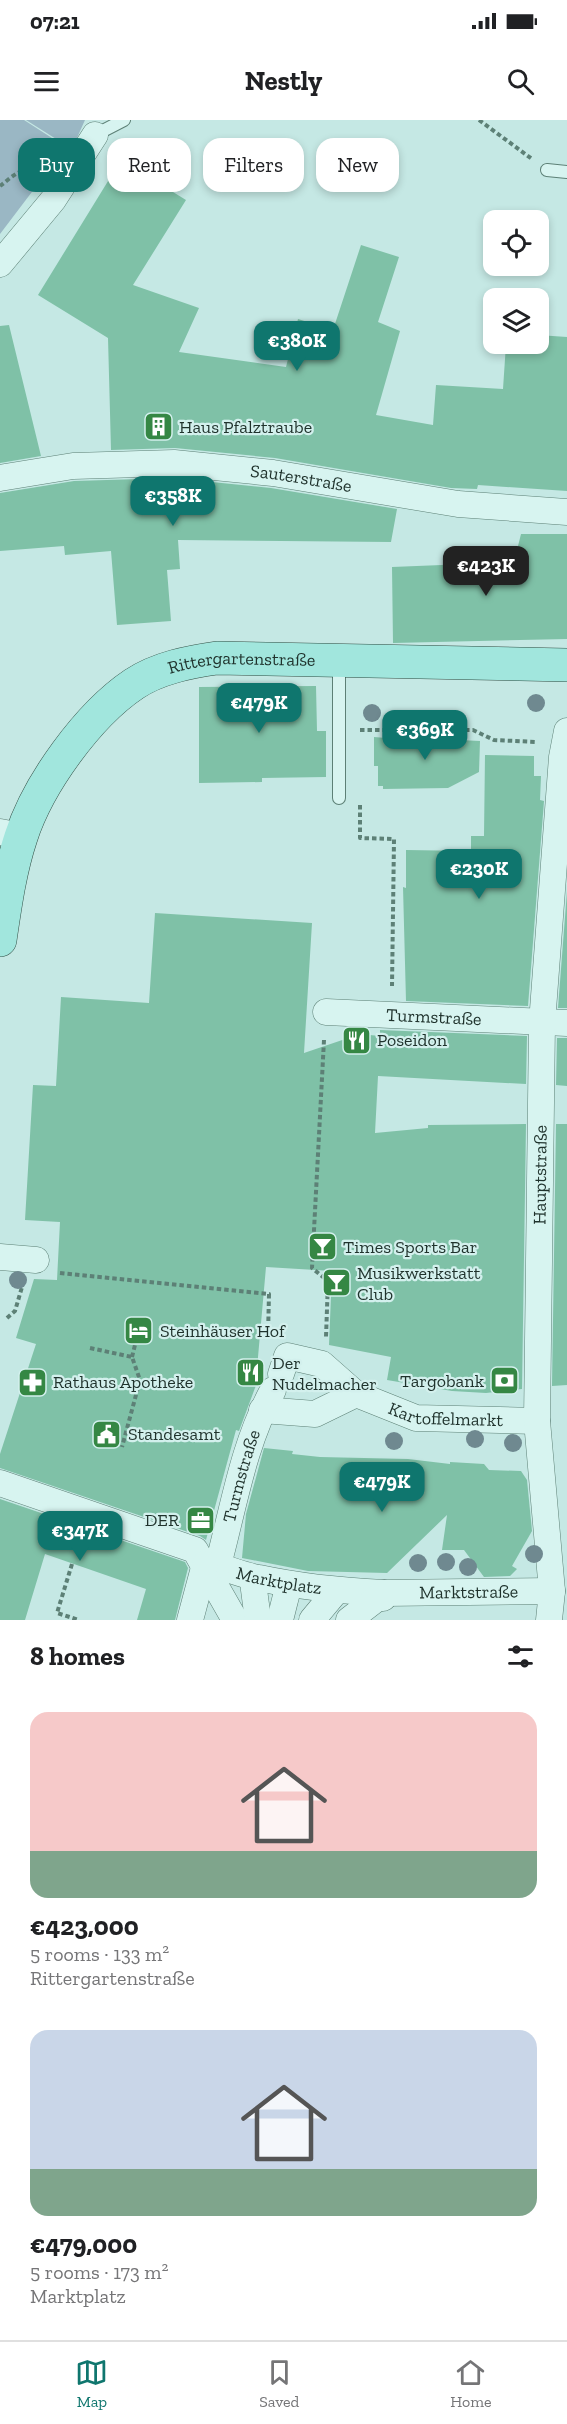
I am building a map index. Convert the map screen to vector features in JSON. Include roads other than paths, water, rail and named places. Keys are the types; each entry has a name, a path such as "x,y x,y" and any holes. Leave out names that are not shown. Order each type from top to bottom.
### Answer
{"main road":[{"name":"Rittergartenstraße","path":"0,940 10,834 38,798 74,742 105,707 136,683 185,662 217,658 567,666"}],"street":[{"path":"0,264 53,200 98,128"},
{"name":"Sauterstraße","path":"0,478 74,466 174,463 273,473 458,504 567,512"},
{"name":"Hauptstraße","path":"549,1620 552,1591 537,1421 542,1023 566,738"},
{"name":"Turmstraße","path":"326,1012 567,1023"},
{"path":"0,1257 43,1266"},
{"name":"Kartoffelmarkt","path":"276,1383 322,1364 356,1394 416,1418 537,1421"},
{"path":"276,1383 315,1414 356,1394"},
{"name":"Turmstraße","path":"211,1565 247,1447 276,1383"},
{"path":"0,1483 195,1550 211,1565 235,1620"},
{"path":"193,1618 211,1565"},
{"name":"Marktplatz","path":"211,1565 255,1578 289,1584 384,1593"},
{"path":"255,1578 253,1582 258,1620"},
{"path":"280,1620 289,1584"},
{"path":"312,1620 337,1590"},
{"name":"Marktstraße","path":"384,1593 552,1591"},
{"path":"349,1620 384,1593"},
{"path":"377,1620 384,1593"}],"lane":[{"path":"98,128 124,120"},
{"path":"547,170 567,172"},
{"path":"339,660 339,798"}],"place":[{"name":"Haus Pfalztraube","path":"158,427"},
{"name":"Poseidon","path":"356,1040"},
{"name":"Times Sports Bar","path":"322,1247"},
{"name":"Musikwerkstatt Club","path":"336,1283"},
{"name":"Steinhäuser Hof","path":"139,1331"},
{"name":"Der Nudelmacher","path":"251,1373"},
{"name":"Targobank","path":"505,1381"},
{"name":"Rathaus Apotheke","path":"32,1382"},
{"name":"Standesamt","path":"107,1434"},
{"name":"DER","path":"200,1520"}]}
